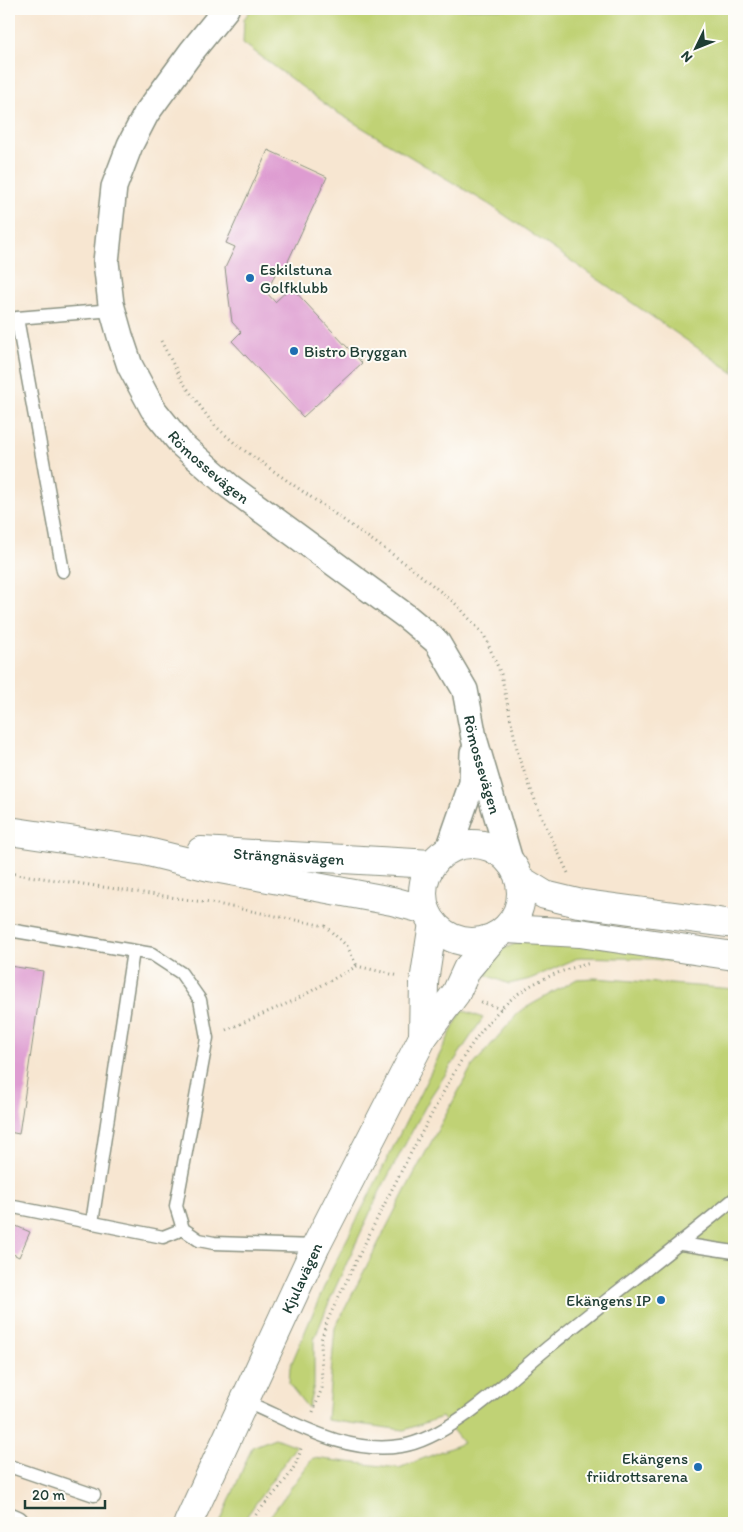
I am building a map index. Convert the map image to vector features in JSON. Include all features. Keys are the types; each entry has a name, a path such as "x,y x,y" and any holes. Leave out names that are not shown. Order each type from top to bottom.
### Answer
{"main road":[{"name":"Strängnäsvägen","path":"9,831 144,851 209,867 392,900 429,916"},
{"path":"734,924 578,903 545,895 515,872 502,854 490,847 476,844 462,844 440,857 424,879 422,894 429,916 453,939 480,942 500,933 580,933 734,956"},
{"name":"Strängnäsvägen","path":"144,851 440,857"},
{"path":"500,933 519,908 521,896 515,872"},
{"name":"Kjulavägen","path":"423,1037 424,982 429,916"},
{"name":"Kjulavägen","path":"188,1523 316,1246 423,1037 456,993 467,968 500,933"}],"street":[{"name":"Römossevägen","path":"226,9 192,51 146,114 130,145 114,188 106,262 113,310 130,366 153,409 182,445 229,486 437,642 465,690 474,738 515,872"},
{"path":"440,857 472,783 474,738"},
{"path":"9,1520 16,1523"}],"lane":[{"path":"63,572 17,318 113,310"},
{"path":"9,930 152,954 181,973 200,1000 207,1038 176,1206 183,1229 199,1240 214,1244 316,1246"},
{"path":"92,1223 133,951"},
{"path":"244,1401 307,1430 340,1442 370,1446 401,1447 434,1435 509,1381 550,1346 681,1244 734,1199"},
{"path":"9,1206 163,1237 183,1229"},
{"path":"681,1244 734,1252"},
{"path":"9,1469 94,1495"}],"path":[{"path":"9,873 226,906 325,926 347,946 357,966"},
{"path":"207,1038 293,1001 357,966 424,982"},
{"path":"250,1523 293,1471 299,1460 307,1430 322,1388 321,1340 328,1319 373,1225 466,1053 494,1015 511,1000 537,982"}],"green space":[{"path":"251,9 734,9 734,373 490,205 333,110 243,43 244,19"},
{"path":"530,937 734,965 734,971 654,959 580,957 530,979 509,984 486,975 499,951"},
{"path":"595,978 734,989 734,1523 265,1523 313,1458 399,1468 463,1443 442,1417 404,1430 327,1420 335,1328 406,1189 471,1068 520,1011 577,979"},
{"path":"462,1010 483,1018 431,1096 380,1191 331,1297 314,1340 314,1385 308,1408 289,1384 290,1367 330,1273"},
{"path":"275,1438 296,1446 242,1523 220,1523 252,1447"}],"building":[{"name":"Eskilstuna Golfklubb","path":"268,150 327,177 284,270 278,267 267,293 275,302 291,287 362,363 303,417 232,341 241,332 232,322 225,268 235,247 226,243"},
{"path":"9,966 43,971 19,1134 9,1132"},
{"path":"9,1223 30,1232 19,1257 9,1252"}],"place":[{"name":"Eskilstuna Golfklubb","path":"250,278"},
{"name":"Bistro Bryggan","path":"294,351"},
{"name":"Ekängens IP","path":"661,1300"},
{"name":"Ekängens friidrottsarena","path":"698,1467"}]}
